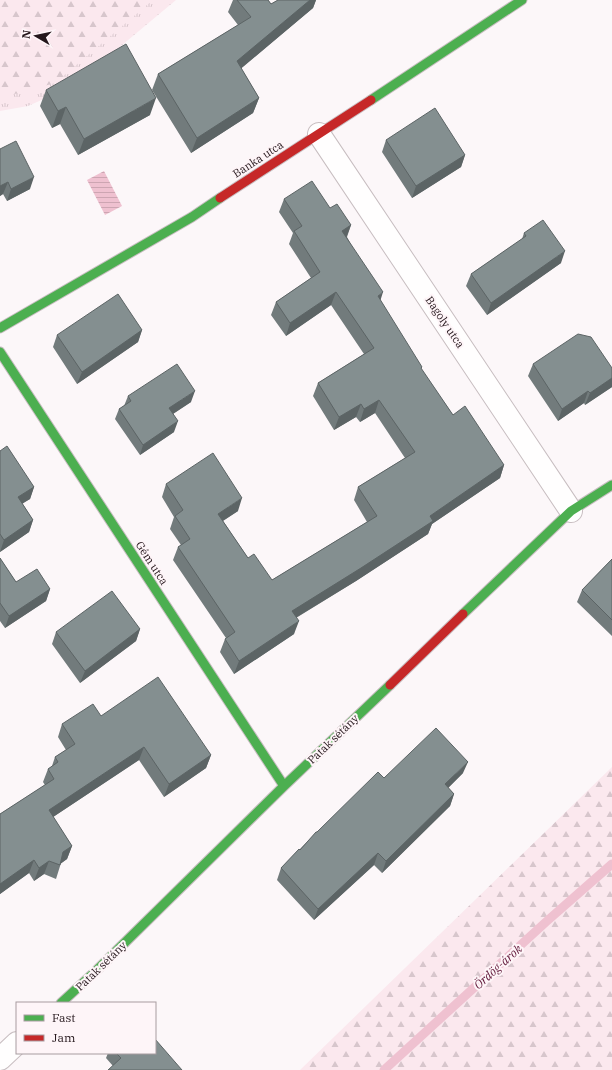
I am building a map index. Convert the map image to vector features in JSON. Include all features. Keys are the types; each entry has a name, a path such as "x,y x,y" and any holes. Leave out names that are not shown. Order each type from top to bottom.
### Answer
{"street":[{"name":"Banka utca","path":"0,328 192,217 522,0"},
{"name":"Bagoly utca","path":"319,134 571,511"},
{"name":"Gém utca","path":"0,352 284,786"},
{"name":"Patak sétány","path":"62,1002 97,970 284,786 571,511 612,485"},
{"path":"0,1059 16,1044"}],"green space":[{"path":"0,0 176,0 109,56 55,94 28,106 0,111"},
{"path":"0,0 153,0 55,83 0,98"},
{"path":"612,767 612,1070 300,1070"}],"shaded area":[{"path":"104,171 122,206 105,215 87,180"}],"building":[{"path":"237,0 268,0 271,4 278,0 310,0 237,61 259,98 197,138 158,74 251,17"},
{"path":"126,44 156,98 84,139 66,107 58,111 46,90"},
{"path":"435,108 465,155 416,186 386,140"},
{"path":"16,141 34,177 11,189 8,182 0,186 0,149"},
{"path":"312,181 330,208 337,204 351,225 342,231 383,292 378,296 422,367 421,368 453,415 465,406 504,465 430,516 433,521 292,611 299,621 239,661 225,639 235,632 178,547 190,539 175,516 183,510 166,484 213,453 242,498 218,514 248,558 254,554 272,580 377,516 358,487 415,452 379,400 364,409 361,404 339,417 318,383 374,348 336,292 290,323 276,302 320,272 294,231 302,226 284,199"},
{"path":"543,220 565,251 491,303 471,274 526,236 524,233"},
{"path":"118,294 142,330 82,372 57,335"},
{"path":"578,334 591,337 612,368 612,378 590,393 588,391 562,409 533,364"},
{"path":"177,364 195,391 169,408 178,421 143,445 119,409 131,401 128,396"},
{"path":"7,446 34,487 18,497 33,520 4,540 0,534 0,451"},
{"path":"0,558 16,582 37,569 50,589 9,616 0,603"},
{"path":"612,559 612,620 582,590"},
{"path":"112,591 140,629 85,671 56,632"},
{"path":"158,677 211,755 169,784 144,747 49,810 72,846 63,852 60,865 49,861 39,868 34,860 0,884 0,814 54,779 48,769 58,762 55,757 75,744 62,724 93,704 101,716"},
{"path":"436,728 468,762 445,784 454,794 386,861 378,853 318,909 281,868 378,772 384,778"},
{"path":"156,1040 182,1070 108,1070 121,1058 117,1054 156,1054"}],"waterway":[{"name":"Ördög-árok","path":"384,1070 547,921 612,864"}],"traffic: fast":[{"path":"371,100 522,0"},
{"path":"0,328 192,217 220,198"},
{"path":"0,352 284,786"},
{"path":"463,614 571,511 612,485"},
{"path":"62,1002 97,970 284,786 390,685"}],"traffic: jam":[{"path":"220,198 371,100"},
{"path":"390,685 463,614"}]}
